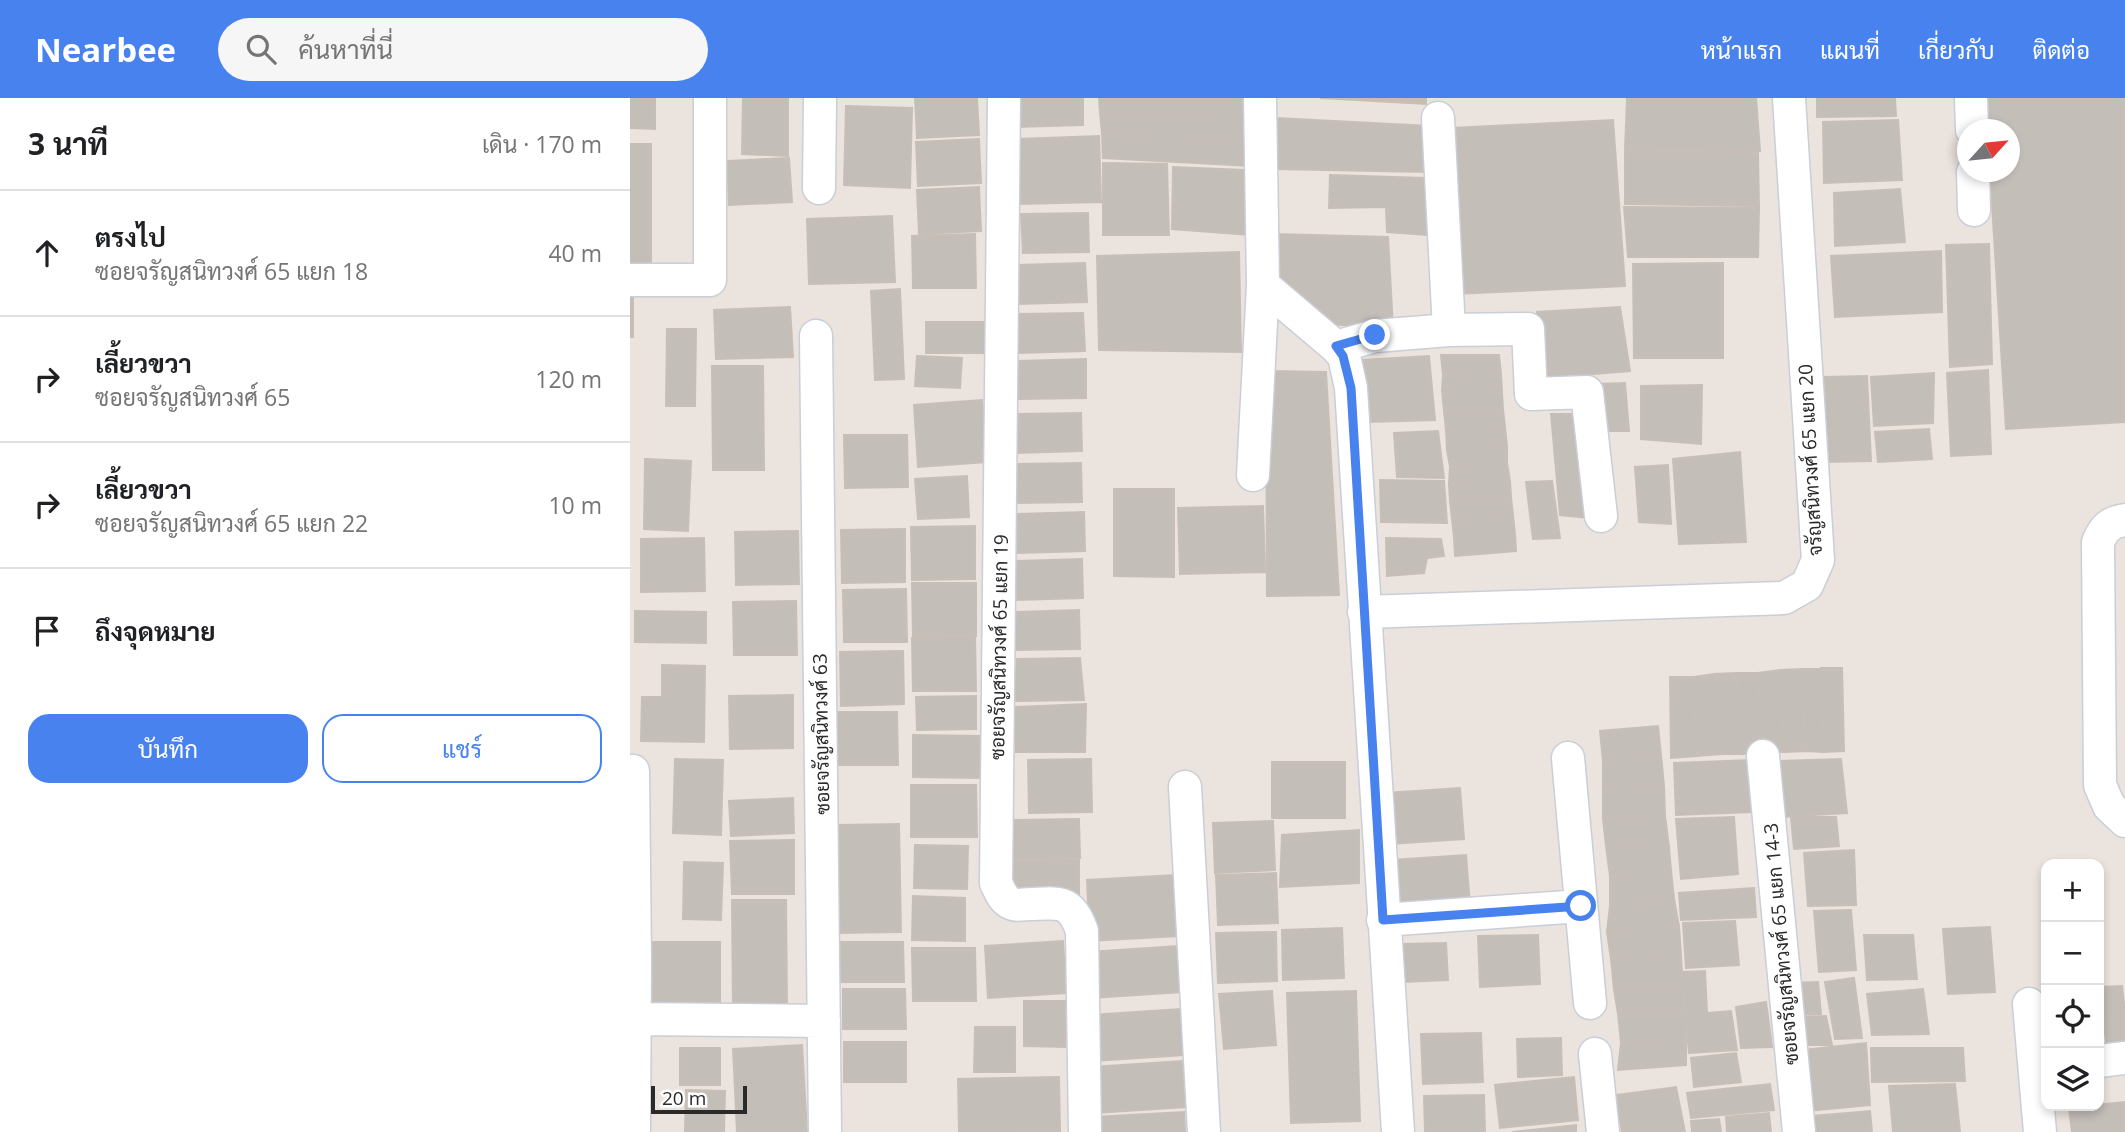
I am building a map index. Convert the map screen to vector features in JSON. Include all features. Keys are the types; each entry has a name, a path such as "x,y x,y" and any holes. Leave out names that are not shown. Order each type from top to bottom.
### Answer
{"street":[{"path":"630,280 710,280 710,98"},
{"path":"819,188 820,98"},
{"name":"ซอยจรัญสนิทวงศ์ 65 แยก 19","path":"1004,98 996,883 1002,897 1013,905 1053,903 1069,907 1077,917 1082,931 1085,1132"},
{"path":"1254,475 1263,285 1260,98"},
{"name":"จรัญสนิทวงศ์ 65 แยก 20","path":"1364,612 1784,598 1807,585 1818,560 1789,98"},
{"path":"1970,98 1971,119"},
{"path":"1438,118 1450,330"},
{"path":"1973,182 1974,210"},
{"path":"1263,285 1336,346 1343,356 1351,388 1398,1132"},
{"path":"1336,346 1375,335 1528,329 1531,394 1587,392 1601,516"},
{"name":"ซอยจรัญสนิทวงศ์ 63","path":"816,336 825,1132"},
{"path":"2125,520 2115,521 2104,529 2098,542 2100,785 2109,806 2125,821"},
{"name":"ซอยจรัญสนิทวงศ์ 65 แยก 14-3","path":"1763,756 1799,1132"},
{"path":"1568,758 1590,1003"},
{"path":"633,771 634,1132"},
{"path":"1185,787 1204,1132"},
{"path":"1383,920 1581,906"},
{"path":"2029,1003 2040,1067 2040,1132"},
{"path":"635,1020 824,1021"},
{"path":"1595,1054 1603,1132"},
{"path":"2104,1060 2125,1058"}],"building":[{"path":"630,98 655,98 655,129 630,128"},
{"path":"743,98 788,98 788,156 742,154"},
{"path":"915,98 977,98 979,135 917,138"},
{"path":"1016,98 1083,98 1083,125 1017,127"},
{"path":"1099,98 1249,98 1250,114 1100,113"},
{"path":"1320,98 1426,98 1426,104"},
{"path":"1627,98 1756,98 1760,151 1625,150"},
{"path":"1817,98 1895,98 1896,116 1817,117"},
{"path":"1985,98 2125,98 2125,422 2006,429 1991,182 2020,182 2020,119 1986,119"},
{"path":"846,106 912,108 910,188 844,185"},
{"path":"1100,113 1250,114 1252,140 1102,133"},
{"path":"1276,118 1429,126 1428,172 1274,169"},
{"path":"1613,120 1625,286 1455,294 1452,128"},
{"path":"1898,120 1902,180 1824,183 1823,122"},
{"path":"1102,133 1252,140 1251,166 1103,158"},
{"path":"1099,136 1101,202 1016,204 1013,139"},
{"path":"979,139 981,183 918,186 916,142"},
{"path":"630,144 651,144 651,275 630,275"},
{"path":"1625,150 1758,153 1759,206 1625,204"},
{"path":"789,158 792,202 729,205 727,161"},
{"path":"1103,163 1167,164 1169,235 1103,235"},
{"path":"1173,167 1244,170 1249,235 1172,229"},
{"path":"1330,175 1425,178 1427,235 1387,232 1386,207 1329,208"},
{"path":"979,187 981,231 919,234 917,190"},
{"path":"1900,189 1905,242 1835,246 1834,193"},
{"path":"1624,207 1759,208 1758,257 1628,257"},
{"path":"1088,213 1089,252 1023,253 1021,214"},
{"path":"892,216 895,282 809,284 807,219"},
{"path":"975,234 976,288 913,288 912,236"},
{"path":"1274,234 1388,237 1393,328 1327,324 1268,280"},
{"path":"1989,244 1992,364 1950,367 1946,245"},
{"path":"1941,251 1942,312 1835,317 1831,256"},
{"path":"1239,252 1241,352 1099,350 1097,256"},
{"path":"1085,263 1087,302 1019,304 1018,265"},
{"path":"1723,263 1723,358 1634,358 1633,264"},
{"path":"900,289 904,379 875,380 871,291"},
{"path":"630,290 633,290 633,337 630,337"},
{"path":"790,307 793,357 716,359 714,310"},
{"path":"1620,307 1630,371 1545,378 1537,312"},
{"path":"1083,313 1085,351 1018,353 1016,314"},
{"path":"926,322 985,322 985,353 926,353"},
{"path":"667,329 696,329 695,406 666,406"},
{"path":"1441,355 1499,355 1501,374 1443,375"},
{"path":"917,356 962,358 960,388 915,386"},
{"path":"1429,356 1435,420 1368,422 1361,360"},
{"path":"1086,359 1086,398 1019,399 1018,361"},
{"path":"712,366 763,366 764,470 713,470"},
{"path":"1988,370 1991,454 1951,456 1947,373"},
{"path":"1266,371 1326,372 1339,595 1267,596"},
{"path":"1934,373 1933,423 1874,426 1871,377"},
{"path":"1501,374 1502,392 1442,391 1443,375"},
{"path":"1867,376 1871,461 1826,462 1824,377"},
{"path":"1625,383 1629,431 1600,431 1594,384"},
{"path":"1702,385 1701,444 1641,439 1641,386"},
{"path":"1442,391 1502,392 1503,410 1444,411"},
{"path":"982,400 987,462 918,467 914,405"},
{"path":"1503,410 1505,427 1446,430 1444,411"},
{"path":"1081,413 1082,451 1015,453 1014,414"},
{"path":"1551,414 1580,414 1588,518 1560,515"},
{"path":"1505,427 1507,446 1447,450 1446,430"},
{"path":"1929,429 1932,459 1878,462 1875,432"},
{"path":"1438,431 1444,478 1397,477 1394,433"},
{"path":"844,435 907,435 908,487 845,488"},
{"path":"1507,446 1507,463 1450,467 1447,450"},
{"path":"1740,452 1746,542 1679,544 1673,459"},
{"path":"645,459 691,461 688,531 644,529"},
{"path":"1081,463 1082,502 1015,503 1014,464"},
{"path":"1507,463 1510,481 1449,484 1450,467"},
{"path":"1668,465 1671,524 1639,522 1635,467"},
{"path":"967,476 969,517 918,519 915,479"},
{"path":"1380,480 1444,481 1447,523 1381,522"},
{"path":"1510,481 1511,497 1450,501 1449,484"},
{"path":"1552,481 1560,538 1533,539 1526,482"},
{"path":"1114,489 1174,489 1174,577 1114,576"},
{"path":"1511,497 1513,515 1452,519 1450,501"},
{"path":"1263,506 1265,572 1180,574 1178,508"},
{"path":"1084,512 1085,551 1018,553 1018,514"},
{"path":"1513,515 1515,534 1454,537 1452,519"},
{"path":"975,526 975,579 912,580 911,527"},
{"path":"905,529 905,582 842,583 841,530"},
{"path":"798,531 799,584 736,585 735,532"},
{"path":"1515,534 1516,551 1455,556 1454,537"},
{"path":"704,538 705,591 641,592 641,539"},
{"path":"1386,538 1441,539 1444,556 1427,558 1424,573 1387,576"},
{"path":"1082,559 1083,598 1016,600 1015,561"},
{"path":"912,583 976,583 976,636 913,636"},
{"path":"906,589 907,642 844,642 843,590"},
{"path":"796,601 797,655 734,655 733,602"},
{"path":"1079,610 1080,649 1013,650 1012,612"},
{"path":"635,611 706,612 706,643 635,642"},
{"path":"975,637 976,691 913,691 912,638"},
{"path":"903,651 904,704 841,706 840,652"},
{"path":"1080,658 1084,700 1014,701 1017,659"},
{"path":"662,665 705,666 704,742 641,741 642,697 662,697"},
{"path":"1821,668 1824,752 1805,751 1802,669"},
{"path":"1821,668 1842,668 1844,751 1824,752"},
{"path":"1802,669 1805,751 1785,752 1780,670"},
{"path":"1780,670 1785,752 1765,751 1757,673"},
{"path":"1736,673 1743,754 1722,754 1715,674"},
{"path":"1736,673 1757,673 1765,751 1743,754"},
{"path":"1715,674 1722,754 1697,756 1693,677"},
{"path":"1670,677 1693,677 1697,756 1671,758"},
{"path":"793,695 793,748 730,749 729,696"},
{"path":"976,696 976,729 917,730 916,697"},
{"path":"1086,704 1085,752 1016,752 1013,707"},
{"path":"834,712 897,712 898,765 835,765"},
{"path":"1658,726 1661,755 1603,761 1600,731"},
{"path":"913,735 980,736 980,778 913,777"},
{"path":"1661,755 1664,786 1603,791 1603,761"},
{"path":"675,759 723,760 721,835 673,833"},
{"path":"1091,759 1092,812 1029,813 1028,760"},
{"path":"1841,759 1847,813 1780,817 1776,761"},
{"path":"1751,760 1753,812 1676,815 1674,763"},
{"path":"1272,762 1345,762 1345,818 1272,818"},
{"path":"911,785 976,785 977,837 911,837"},
{"path":"1664,786 1665,816 1603,819 1603,791"},
{"path":"1460,788 1464,839 1390,844 1386,793"},
{"path":"793,798 794,833 731,836 729,801"},
{"path":"1665,816 1669,847 1606,846 1603,819"},
{"path":"1734,817 1738,874 1681,879 1676,819"},
{"path":"1791,817 1836,817 1839,846 1794,849"},
{"path":"1079,819 1080,858 1013,859 1012,820"},
{"path":"1273,821 1275,870 1215,873 1213,823"},
{"path":"899,824 901,932 838,933 836,825"},
{"path":"1359,830 1359,883 1280,887 1282,835"},
{"path":"794,840 794,894 732,894 730,841"},
{"path":"915,845 968,846 967,889 914,888"},
{"path":"1606,846 1669,847 1671,870 1610,876"},
{"path":"1854,850 1856,905 1808,906 1804,853"},
{"path":"1466,855 1470,906 1396,911 1392,860"},
{"path":"1079,859 1079,898 1013,899 1012,861"},
{"path":"684,862 723,863 721,920 683,919"},
{"path":"1671,870 1674,899 1610,906 1610,876"},
{"path":"1276,873 1278,923 1218,925 1216,875"},
{"path":"1175,875 1179,936 1090,941 1087,880"},
{"path":"1754,888 1756,917 1681,920 1679,893"},
{"path":"913,896 965,898 965,941 912,940"},
{"path":"1674,899 1679,926 1607,932 1610,906"},
{"path":"732,900 786,900 787,1010 733,1011"},
{"path":"1851,910 1856,970 1819,972 1814,911"},
{"path":"1735,921 1739,965 1686,968 1683,923"},
{"path":"1679,926 1681,956 1611,959 1607,932"},
{"path":"1990,927 1995,992 1948,994 1943,929"},
{"path":"1342,928 1344,978 1283,980 1282,930"},
{"path":"1276,932 1277,981 1218,983 1216,933"},
{"path":"1538,935 1540,984 1480,987 1478,936"},
{"path":"1864,935 1913,935 1917,979 1867,980"},
{"path":"1063,941 1066,993 988,998 985,946"},
{"path":"651,942 720,942 720,1011 651,1011"},
{"path":"841,942 903,942 904,982 841,982"},
{"path":"1446,943 1448,980 1403,982 1402,944"},
{"path":"1178,946 1182,992 1092,998 1089,952"},
{"path":"912,948 975,948 976,1001 913,1001"},
{"path":"1681,956 1683,987 1614,989 1611,959"},
{"path":"1705,971 1707,1013 1731,1011 1737,1050 1689,1053 1682,972"},
{"path":"1854,978 1862,1038 1835,1039 1825,982"},
{"path":"1818,982 1821,1014 1794,1015 1791,983"},
{"path":"2122,986 2125,1012 2125,1045 2107,1049 2104,1026 2104,987"},
{"path":"1683,987 1685,1012 1618,1014 1614,989"},
{"path":"843,989 905,989 906,1029 843,1029"},
{"path":"1923,989 1929,1034 1872,1035 1867,994"},
{"path":"1272,991 1276,1045 1224,1049 1219,994"},
{"path":"1356,991 1360,1121 1291,1123 1287,993"},
{"path":"1024,1001 1065,1001 1065,1047 1024,1046"},
{"path":"1766,1002 1772,1047 1741,1048 1736,1007"},
{"path":"1181,1009 1184,1055 1094,1061 1091,1015"},
{"path":"1685,1012 1686,1040 1621,1043 1618,1014"},
{"path":"1826,1016 1832,1045 1804,1045 1804,1017"},
{"path":"975,1027 1015,1027 1015,1072 974,1072"},
{"path":"1481,1033 1483,1082 1423,1084 1421,1034"},
{"path":"1561,1038 1562,1075 1518,1077 1517,1039"},
{"path":"1686,1040 1686,1065 1618,1070 1621,1043"},
{"path":"844,1042 906,1042 906,1082 844,1082"},
{"path":"1866,1043 1870,1105 1807,1111 1804,1050"},
{"path":"802,1045 807,1132 737,1132 733,1049"},
{"path":"680,1048 720,1048 720,1085 680,1085"},
{"path":"1871,1048 1963,1048 1965,1081 1872,1082"},
{"path":"1736,1053 1741,1082 1694,1087 1691,1058"},
{"path":"1182,1061 1186,1107 1096,1113 1092,1067"},
{"path":"1059,1077 1060,1131 959,1132 958,1079"},
{"path":"1574,1077 1578,1120 1500,1128 1495,1085"},
{"path":"1770,1084 1774,1110 1691,1118 1687,1093"},
{"path":"1955,1084 1960,1132 1893,1132 1889,1086"},
{"path":"1676,1087 1685,1132 1622,1132 1616,1095"},
{"path":"686,1090 725,1091 724,1132 685,1132"},
{"path":"1484,1095 1485,1132 1425,1132 1424,1096"},
{"path":"2125,1102 2125,1132 2072,1132 2069,1111 2104,1111 2104,1104"},
{"path":"1870,1111 1872,1132 1815,1132 1813,1116"},
{"path":"1184,1112 1185,1132 1095,1132 1094,1117"},
{"path":"1769,1113 1771,1132 1727,1132 1726,1117"},
{"path":"1719,1119 1721,1132 1692,1132 1691,1121"},
{"path":"1576,1125 1576,1132 1512,1132"}],"route":[{"path":"1375,335 1336,346 1343,356 1351,388 1383,920 1581,906"}]}
